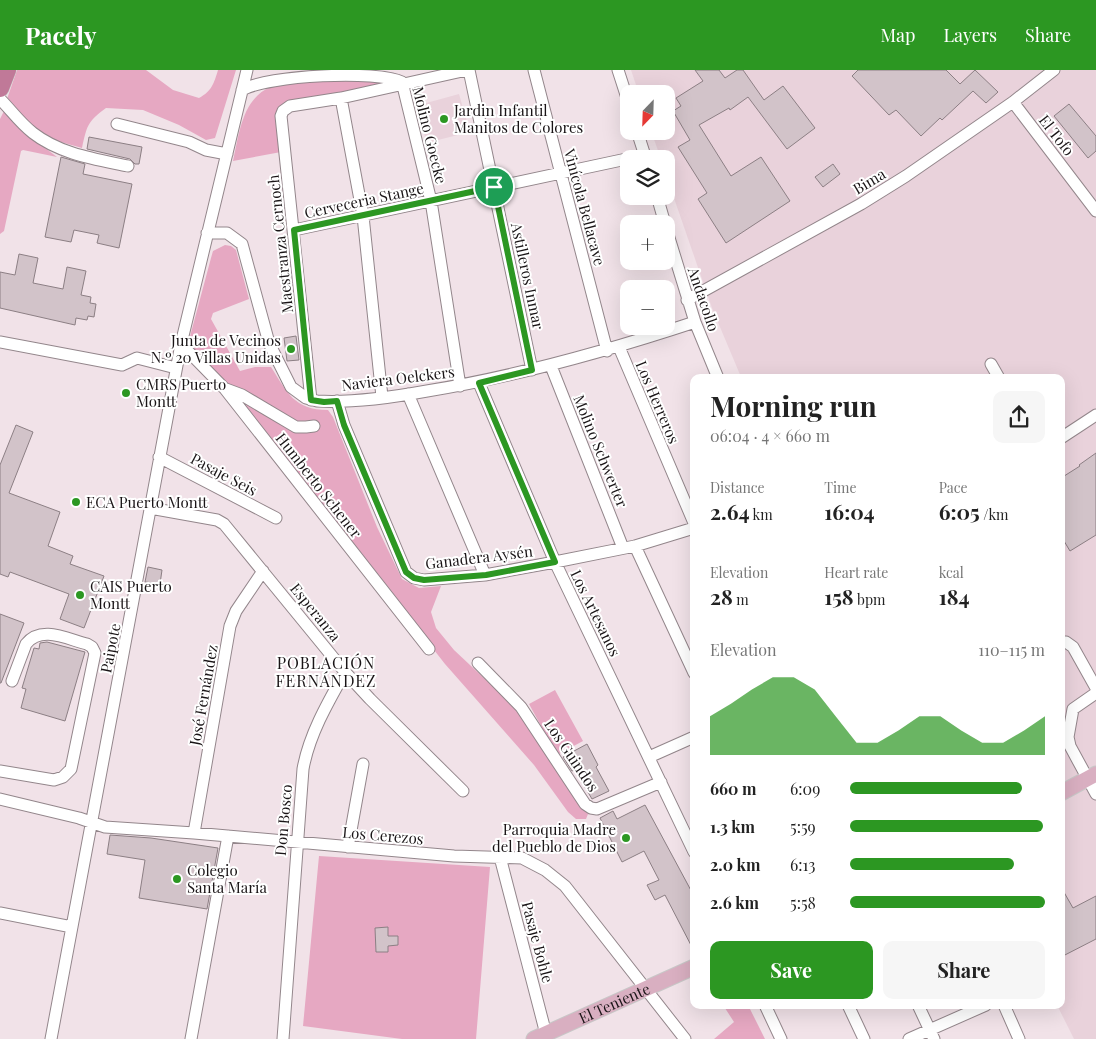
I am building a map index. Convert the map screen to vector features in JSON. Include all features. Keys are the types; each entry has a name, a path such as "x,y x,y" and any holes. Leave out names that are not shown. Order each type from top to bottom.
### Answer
{"highway":[{"path":"0,88 7,70"}],"main road":[{"path":"1065,791 1092,776"},
{"name":"El Teniente","path":"540,1036 690,969"}],"street":[{"name":"Paipote","path":"51,1039 123,660 180,344 246,70"},
{"path":"382,397 363,216 341,98 468,70"},
{"name":"Astilleros Inmar","path":"468,70 532,370"},
{"name":"Vinícola Bellacave","path":"534,70 607,351"},
{"path":"618,70 623,85"},
{"name":"Bima","path":"688,300 861,204 906,176 1013,102 1054,70"},
{"name":"Molino Goecke","path":"242,90 256,83 268,80 327,74 378,74 396,77 402,82 431,201 460,386"},
{"name":"Maestranza Cernoch","path":"311,400 281,116 283,111 290,106 341,98"},
{"path":"0,99 25,126 49,143 79,155 128,166"},
{"name":"El Tofo","path":"1013,102 1096,210"},
{"path":"117,124 189,142 206,150 227,154"},
{"name":"Cerveceria Stange","path":"294,230 620,162"},
{"path":"207,233 227,233 242,244 269,343 292,387 311,400"},
{"name":"Andacollo","path":"675,257 695,322 716,374"},
{"name":"Naviera Oelckers","path":"311,400 324,402 382,397 479,383 607,351 695,322"},
{"path":"0,342 122,365 137,358 176,368"},
{"name":"Humberto Schener","path":"180,344 225,389 429,649"},
{"name":"Los Herreros","path":"619,347 690,514"},
{"path":"991,364 997,374"},
{"name":"Molino Schwerter","path":"551,366 629,547 690,665"},
{"name":"Los Artesanos","path":"479,383 555,562 690,844"},
{"path":"225,389 242,395 296,426 306,428 314,426"},
{"path":"408,394 486,575"},
{"name":"Ganadera Aysén","path":"337,401 344,425 406,572 414,578 424,580 486,575 629,547 690,529"},
{"path":"1065,435 1096,416"},
{"name":"Pasaje Seis","path":"159,457 276,518"},
{"name":"Esperanza","path":"150,508 217,520 224,524 345,672 463,791"},
{"name":"José Fernández","path":"194,833 230,626 236,611 263,571"},
{"path":"0,771 54,780 63,777 71,769 95,653 92,647 86,644 47,633 38,634 29,639 26,644 12,681"},
{"path":"1065,642 1073,647 1096,688"},
{"name":"Los Guindos","path":"478,663 521,707 585,804 591,808 597,809 660,782"},
{"name":"Don Bosco","path":"283,1039 296,843 304,762 323,714 345,672"},
{"path":"1096,693 1073,708 1068,737 1070,746 1092,776 1096,794"},
{"path":"649,757 690,739"},
{"path":"348,847 364,764"},
{"name":"Los Cerezos","path":"0,799 105,827 454,856 522,858 534,863 565,886 685,1039"},
{"path":"192,1039 228,836"},
{"name":"Pasaje Bohle","path":"500,857 540,1036"},
{"path":"0,913 72,927"},
{"path":"767,1009 781,1039"},
{"path":"850,1009 864,1039"},
{"path":"920,1009 932,1034"},
{"path":"909,1039 932,1034 979,1009"},
{"path":"1006,1009 1019,1039"}],"shaded area":[{"path":"17,70 146,70 173,90 199,98 212,86 218,70 236,70 215,138 206,140 179,125 143,110 106,108 91,121 85,134 82,148 47,138 38,133 7,99"},
{"path":"631,70 1096,70 1096,1039 1074,1039 1059,1009 1065,1009 1065,374 740,374 712,308 675,201 675,150 658,150 654,140 675,140 675,85 636,85"},
{"path":"318,79 392,82 284,106 281,152 233,161 243,118 248,108 261,92 271,87"},
{"name":"Jardin Infantil Manitos de Colores","path":"459,94 470,132 426,143 419,105"},
{"path":"4,111 36,141 57,157 21,151 4,231 0,234 0,119"},
{"path":"225,245 231,246 236,250 249,299 213,313 211,319 240,371 255,367 271,367 287,392 299,403 307,407 328,410 333,417 377,527 402,579 419,588 441,586 431,612 436,628 454,650 518,710 588,814 586,819 576,819 568,812 534,765 445,664 238,399 188,344 213,251"},
{"path":"555,690 583,741 557,755 529,704"},
{"path":"319,856 490,867 476,1039 402,1039 303,1026"},
{"path":"726,1009 750,1009 765,1039 714,1039 734,1022"}],"building":[{"path":"695,70 719,70 725,78 737,70 743,70 764,100 783,86 815,128 787,149 748,97 730,110 729,108 699,125 731,176 761,157 790,201 726,243 698,199 707,193 678,147 690,140 675,114 675,110 681,106 676,98 703,81"},
{"path":"858,70 946,70 960,84 975,70 998,92 986,103 973,91 942,120 940,118 921,136 896,110 889,115 852,76"},
{"path":"1069,104 1096,136 1096,151 1088,158 1054,116"},
{"path":"89,137 142,147 139,164 135,164 130,159 87,149"},
{"path":"61,157 85,164 83,174 132,184 119,248 97,243 99,235 74,230 71,242 45,237"},
{"path":"833,164 840,174 823,187 815,177"},
{"path":"19,254 38,258 33,283 63,289 67,267 86,271 81,295 91,297 90,303 96,304 94,317 88,316 87,320 76,318 75,325 0,308 0,272 15,275"},
{"name":"Junta de Vecinos N.º 20 Villas Unidas","path":"296,336 299,360 287,361 284,338"},
{"path":"16,425 33,432 9,493 60,512 48,546 73,556 70,564 104,576 84,628 60,619 69,594 10,572 8,577 0,574 0,465"},
{"path":"1096,453 1096,535 1070,551 1065,543 1065,475"},
{"path":"148,567 162,570 160,584 145,582"},
{"path":"0,614 24,623 1,683 0,683"},
{"path":"47,642 85,652 65,721 21,708 26,689 22,688 34,648 39,649 40,643"},
{"path":"587,744 598,765 596,767 609,791 592,799 575,770 572,771 563,757"},
{"path":"645,805 690,889 690,943 665,895 655,900 647,885 659,880 644,851 622,862 600,818 613,811 617,819"},
{"name":"Colegio Santa María","path":"110,835 151,838 218,848 207,909 139,898 145,860 107,854"},
{"path":"1065,894 1073,908 1096,896 1096,939 1065,955"},
{"path":"388,927 388,936 398,936 398,945 388,946 388,952 376,952 375,928"}],"place":[{"name":"Jardin Infantil Manitos de Colores","path":"444,119"},
{"name":"Junta de Vecinos N.º 20 Villas Unidas","path":"291,349"},
{"name":"CMRS Puerto Montt","path":"126,393"},
{"name":"ECA Puerto Montt","path":"76,502"},
{"name":"CAIS Puerto Montt","path":"80,595"},
{"name":"Parroquia Madre del Pueblo de Dios","path":"626,838"},
{"name":"Colegio Santa María","path":"177,879"}],"district":[{"name":"POBLACIÓN FERNÁNDEZ","path":"326,671"}],"route":[{"path":"494,187 532,370 479,383 555,562 486,575 424,580 414,578 406,572 344,425 337,401 311,400 294,230 494,187"}]}
